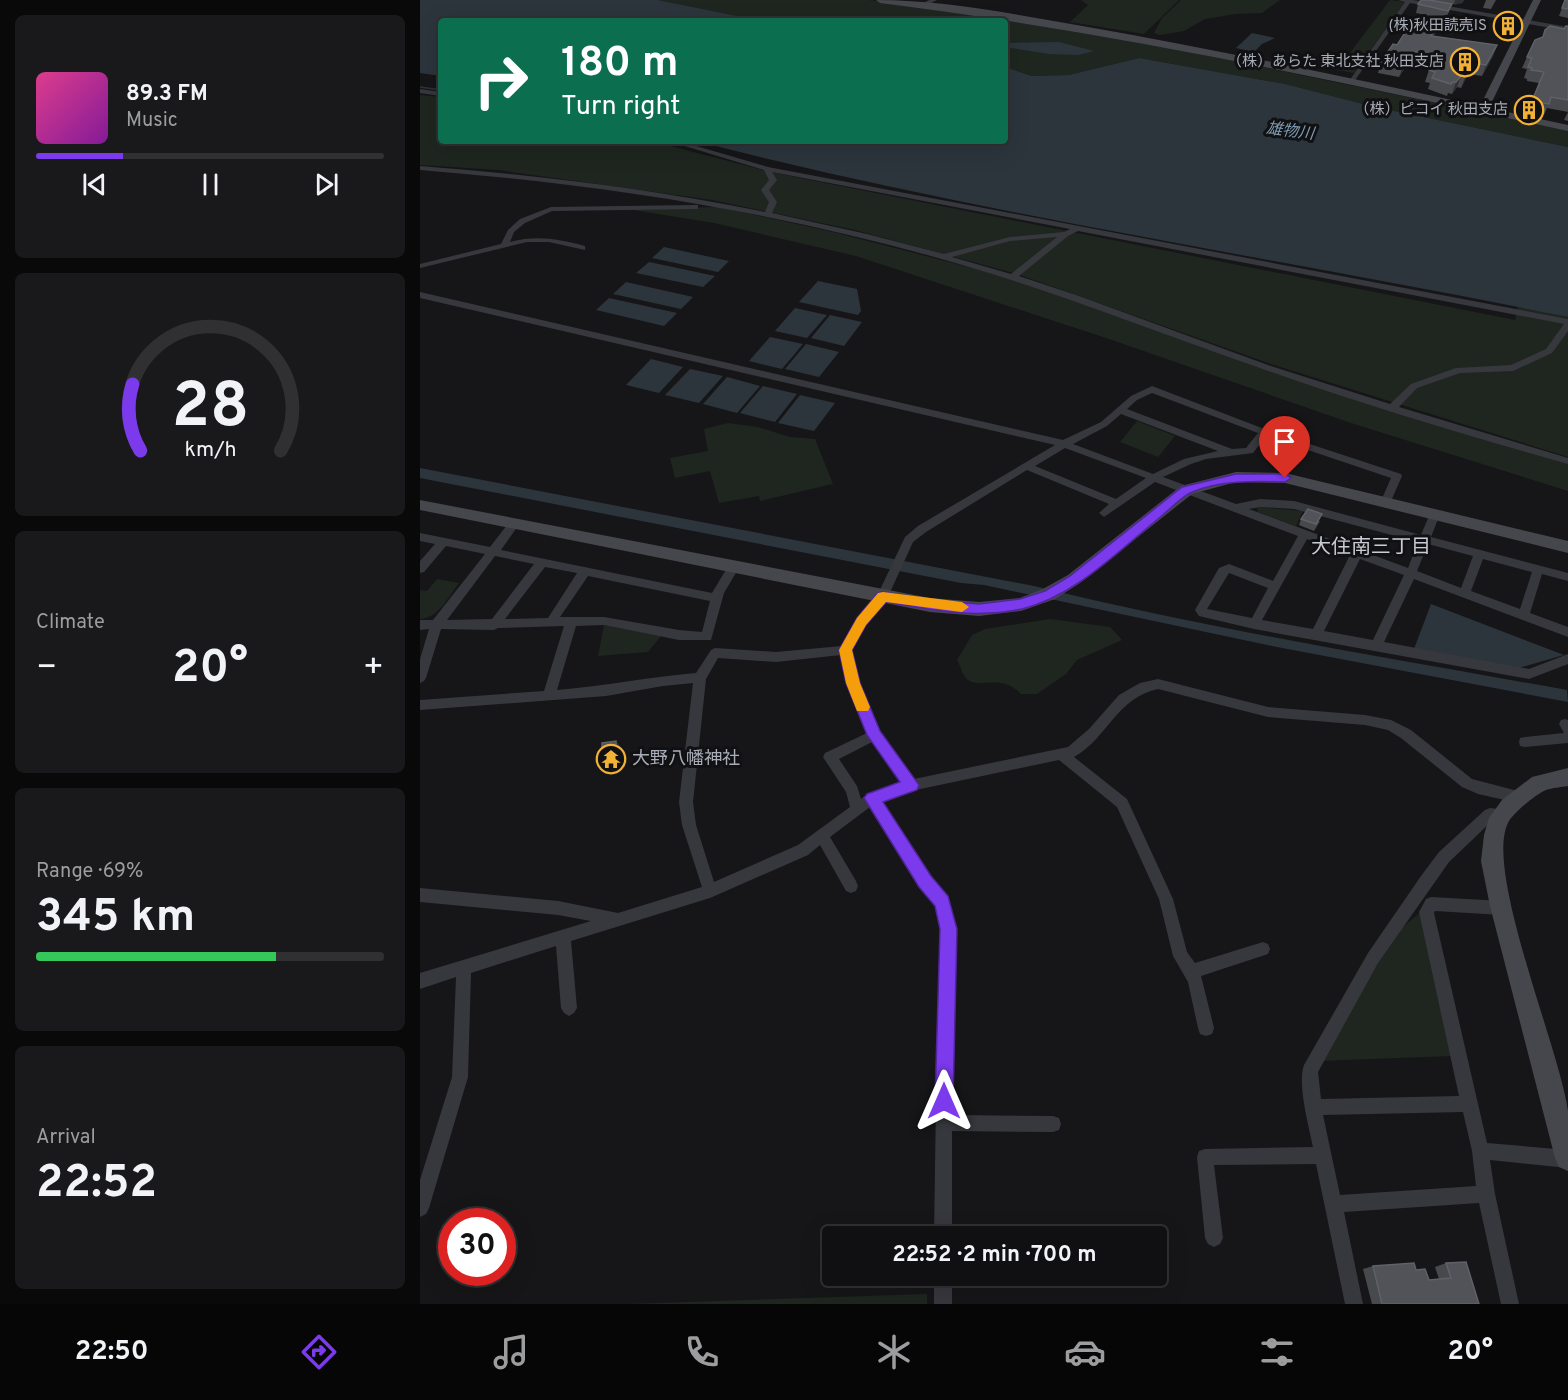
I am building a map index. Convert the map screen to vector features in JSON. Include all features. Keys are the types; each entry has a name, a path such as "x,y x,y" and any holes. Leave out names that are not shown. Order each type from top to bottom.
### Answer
{"street":[{"path":"880,0 1002,18"},
{"path":"923,5 934,0"},
{"path":"1401,0 1568,29"},
{"path":"1483,111 1537,0"},
{"path":"1351,82 1410,1"},
{"path":"1008,19 1149,42 1568,128"},
{"path":"420,91 438,94"},
{"path":"681,144 767,169 1568,323 1548,351 1513,368 1459,370 1414,386 1393,407"},
{"path":"420,168 496,172 710,203 853,233 1013,277 1266,368 1568,461"},
{"path":"767,169 772,180 765,190 773,202 767,215"},
{"path":"505,245 506,236 512,230 535,214 551,209 701,207 710,203"},
{"path":"1013,277 1066,234 1076,229"},
{"path":"942,257 1010,239 1066,234"},
{"path":"420,266 527,240 549,240 582,248"},
{"path":"420,295 1064,444 1568,632"},
{"path":"911,785 874,735 853,683 846,650 861,621 883,597 909,540 922,529 1064,444 1104,424 1134,398 1152,389 1264,432 1396,476 1386,501"},
{"path":"1120,410 1229,452"},
{"path":"1104,513 1152,477 1188,460 1229,452 1250,451 1264,432"},
{"path":"1026,466 1117,503"},
{"path":"420,505 883,597 930,605 979,609 1021,604 1049,594 1074,579 1186,490 1236,477 1285,478 1568,547"},
{"path":"1237,507 1260,503 1294,505 1568,577"},
{"path":"1376,646 1411,573 1435,514"},
{"path":"420,678 437,624 515,523"},
{"path":"1254,624 1305,533"},
{"path":"420,537 717,598"},
{"path":"420,568 443,542"},
{"path":"1316,635 1357,553"},
{"path":"1465,593 1479,554"},
{"path":"494,625 542,562"},
{"path":"420,625 604,621 679,635 707,637 717,598 734,566"},
{"path":"1275,586 1229,568 1223,571 1201,609 1203,614 1530,674 1568,659"},
{"path":"1524,615 1538,569"},
{"path":"551,622 585,571"},
{"path":"549,695 571,622"},
{"path":"710,891 690,825 686,802 700,678 715,653 776,657 846,650"},
{"path":"420,705 606,691 663,681 700,678"},
{"path":"420,981 710,891 803,850 872,798 911,785 1062,755 1080,747 1123,699 1144,687 1158,684 1268,712 1365,720 1391,725 1406,734 1467,783 1478,788 1518,797"},
{"path":"857,809 852,790 830,757 874,735"},
{"path":"1525,742 1568,738"},
{"path":"1062,755 1122,803 1166,899 1180,956 1192,971 1206,1028"},
{"path":"1480,1151 1568,1159 1502,908 1492,861 1494,835 1502,814 1518,797 1539,783 1568,777"},
{"path":"872,798 925,882 942,902 949,929 943,1226"},
{"path":"1354,1304 1322,1155 1313,1107 1310,1071 1373,958 1444,857 1490,814 1502,814"},
{"path":"822,836 851,886"},
{"path":"420,895 558,908 618,918"},
{"path":"1415,898 1429,908"},
{"path":"1502,908 1431,904 1426,912 1480,1151 1486,1194 1510,1304"},
{"path":"563,936 569,1008"},
{"path":"1192,971 1263,949"},
{"path":"420,1208 460,1077 464,968"},
{"path":"1313,1107 1469,1104"},
{"path":"944,1123 1053,1124"},
{"path":"1214,1238 1205,1157 1322,1155"},
{"path":"1332,1204 1486,1194"},
{"path":"943,1286 943,1304"}],"shaded area":[{"path":"658,0 869,0 996,18 747,18"},
{"path":"1081,0 1179,0 1144,34 1070,22 1088,5"},
{"path":"1181,0 1280,0 1262,13 1205,19 1184,31 1160,35 1154,33 1162,18"},
{"path":"1390,0 1405,2 1354,73 1337,70"},
{"path":"1402,16 1459,25 1452,35 1396,26"},
{"path":"1008,20 1116,37 1568,130 1568,147 1375,107 1285,84 1139,58 1069,75 1032,76 1008,68"},
{"path":"420,95 438,97 438,144 663,144 775,173 1515,320 1518,306 1568,317 1568,457 1268,363 1017,274 855,230 712,200 498,170 420,165"},
{"path":"718,207 833,232 1011,278 1266,369 1568,463 1568,491 1351,423 1106,338 856,256 714,223 627,209"},
{"path":"1137,421 1175,436 1158,457 1120,442"},
{"path":"728,423 758,427 790,437 815,439 833,484 760,501 759,496 719,503 710,471 675,478 670,458 708,451 704,429"},
{"path":"1257,507 1303,511 1296,526 1258,512"},
{"path":"437,579 459,583 438,611 427,618 420,619 420,590 427,591"},
{"path":"1050,619 1110,627 1122,640 1077,660 1066,674 1037,694 1021,694 1005,684 975,683 965,677 957,660 972,635 985,629"},
{"path":"604,625 661,636 648,652 598,656"},
{"path":"1421,912 1451,1056 1319,1061 1395,933"},
{"path":"927,1294 927,1304 627,1304"}],"water":[{"path":"420,0 658,0 747,18 438,18 438,76 420,73"},
{"path":"1252,33 1275,38 1262,44 1254,52 1236,48"},
{"path":"1059,42 1094,51 1079,55 1049,54 1008,47 1008,43"},
{"name":"雄物川","path":"1139,58 1285,84 1375,107 1568,147 1568,317 1022,214 708,144 1008,144 1008,68 1032,76 1069,75"},
{"path":"664,247 729,261 718,272 652,258"},
{"path":"649,262 715,276 703,287 636,273"},
{"path":"818,281 857,289 861,311 858,315 799,302"},
{"path":"626,282 693,297 681,309 613,294"},
{"path":"609,298 677,313 664,326 596,310"},
{"path":"795,308 827,315 807,338 775,331"},
{"path":"830,315 862,322 844,346 811,338"},
{"path":"770,337 803,344 782,369 749,361"},
{"path":"806,344 839,352 819,377 785,369"},
{"path":"651,359 683,367 659,393 626,385"},
{"path":"690,369 723,376 699,403 665,395"},
{"path":"727,377 760,386 737,413 703,404"},
{"path":"763,386 797,394 775,422 740,413"},
{"path":"800,395 835,403 814,431 778,423"},
{"path":"420,468 1034,586 1233,629 1567,690 1568,702 1277,647 984,585 961,583 420,478"},
{"path":"1431,604 1564,655 1519,668 1414,649"}],"building":[{"path":"1421,0 1452,4 1448,11 1418,4"},
{"path":"1565,0 1568,1 1568,9 1562,8"},
{"path":"1507,14 1519,16 1516,22 1504,20"},
{"path":"1414,19 1439,23 1431,36 1497,45 1486,65 1473,63 1465,77 1461,76 1451,84 1432,78 1435,72 1429,70 1438,53 1412,52 1403,66 1381,62 1393,44 1397,45"},
{"path":"1550,26 1564,29 1568,26 1568,100 1551,97 1549,104 1532,101 1544,72 1531,70 1532,68 1528,67 1532,58 1527,57 1535,40 1543,37 1545,30"},
{"path":"1308,509 1322,514 1316,524 1301,519"},
{"path":"616,741 613,767 602,768 602,743"},
{"path":"1466,1262 1479,1304 1382,1304 1373,1266 1414,1263 1416,1270 1425,1269 1429,1280 1451,1278 1446,1263"}],"waterway":[{"path":"420,87 438,90"}],"slow traffic":[{"path":"863,707 853,683 846,650 861,621 883,597 930,605 962,607"}],"place":[{"name":"(株)秋田読売IS","path":"1508,26"},
{"name":"（株）あらた 東北支社 秋田支店","path":"1465,62"},
{"name":"（株）ピコイ 秋田支店","path":"1529,110"},
{"name":"大野八幡神社","path":"611,759"}],"district":[{"name":"大住南三丁目","path":"1371,548"}],"route":[{"path":"944,1101 949,929 942,902 925,882 872,798 911,785 874,735 853,683 846,650 861,621 883,597 930,605 979,609 1021,604 1049,594 1074,579 1186,490 1236,477 1285,478"}]}
